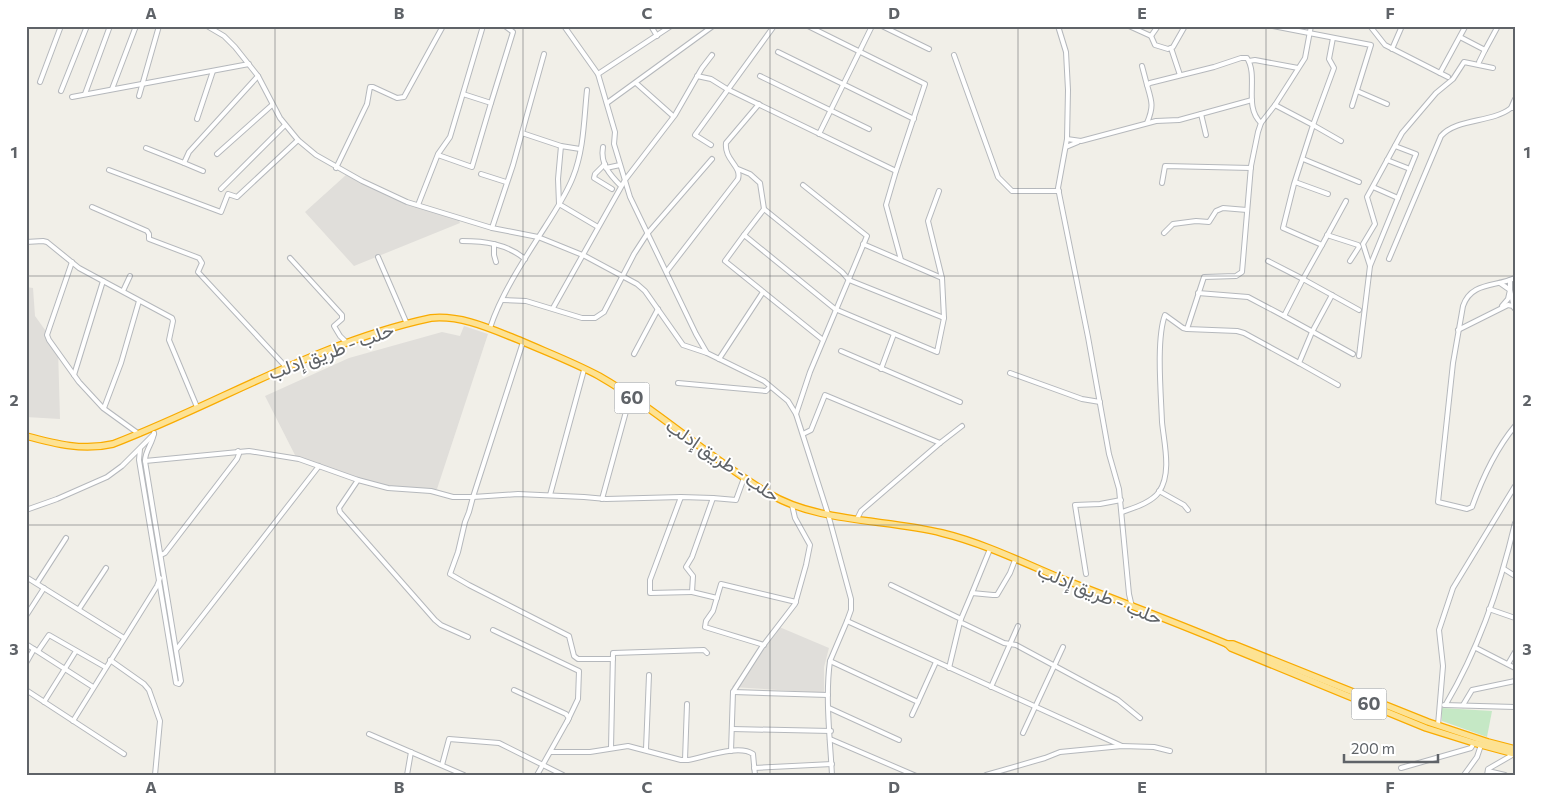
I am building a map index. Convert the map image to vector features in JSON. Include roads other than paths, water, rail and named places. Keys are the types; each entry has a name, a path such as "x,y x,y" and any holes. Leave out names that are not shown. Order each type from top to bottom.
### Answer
{"highway":[{"name":"حلب - طريق إدلب","path":"26,436 62,445 90,448 113,444 154,430 197,407 285,366 346,342 407,324 443,317 464,320 490,328 599,376 768,494 792,504 857,520 941,533 990,549 1227,644 1232,648 1426,728 1514,754"},
{"name":"60","path":"1227,644 1233,644 1438,725 1515,749"},
{"path":"1308,679 1308,676 1323,682 1331,682"},
{"path":"1385,711 1416,721 1418,720 1417,717"}],"street":[{"path":"40,82 61,26"},
{"path":"62,92 87,26"},
{"path":"85,94 110,26"},
{"path":"112,89 136,26"},
{"path":"139,96 159,26"},
{"path":"207,26 224,36 249,64 258,76 285,125 298,140 336,168 407,202 492,228 538,237 582,255 623,276 645,291 683,345 707,353 764,381 788,401 796,414 803,434 828,514 851,598 851,610 830,661 828,695 832,775"},
{"path":"336,168 367,104 370,87 397,98 404,97 443,26"},
{"path":"418,205 438,155 450,137 483,26"},
{"path":"438,155 472,167 513,32 505,26"},
{"path":"564,26 598,74 615,132 614,144 630,197 707,353"},
{"path":"651,26 657,36"},
{"path":"598,74 671,26"},
{"path":"607,103 714,26"},
{"path":"711,145 695,135 774,26"},
{"path":"808,26 925,84 886,205 901,260"},
{"path":"819,134 872,26"},
{"path":"882,26 929,49"},
{"path":"1058,26 1066,52 1068,90 1067,139 1059,179 1059,191 1110,454 1121,500 1129,594 1132,607"},
{"path":"1130,26 1152,36 1155,45 1168,49 1172,48"},
{"path":"1152,36 1158,26"},
{"path":"1180,75 1172,48 1185,26"},
{"path":"1273,26 1371,45"},
{"path":"1187,330 1204,277 1236,276 1242,272 1251,168 1261,123 1275,105 1306,54 1310,26"},
{"path":"1370,26 1374,34 1385,45 1448,77"},
{"path":"1392,49 1402,26"},
{"path":"1440,73 1464,26"},
{"path":"1479,62 1498,26"},
{"path":"1352,106 1374,34"},
{"path":"1460,37 1485,50"},
{"path":"1322,245 1283,228 1295,182 1334,68 1328,59 1333,38"},
{"path":"778,52 914,119"},
{"path":"492,228 544,54"},
{"path":"553,308 621,186 673,116 712,55"},
{"path":"954,55 998,176 1012,191 1059,191"},
{"path":"1147,85 1241,58 1247,58 1249,61 1255,60 1298,68"},
{"path":"1249,61 1252,100 1255,113 1261,123"},
{"path":"1370,266 1363,244 1375,224 1367,197 1402,133 1436,93 1453,79 1464,62 1493,68"},
{"path":"72,97 249,64"},
{"path":"1142,66 1153,104 1148,123"},
{"path":"197,119 213,70"},
{"path":"184,164 189,152 258,76"},
{"path":"697,76 711,79 896,171"},
{"path":"760,76 869,129"},
{"path":"636,83 673,116"},
{"path":"490,328 496,310 573,179 578,164 587,90"},
{"path":"1357,92 1387,104"},
{"path":"463,94 491,103"},
{"path":"1389,258 1441,136 1450,128 1503,114 1513,108 1515,99"},
{"path":"1066,147 1080,141 1148,123 1179,120 1252,100"},
{"path":"217,154 272,104"},
{"path":"759,104 726,143 726,150 728,158 738,169 750,174 760,183 764,209 842,272 849,280 944,318"},
{"path":"1275,105 1341,141"},
{"path":"1202,114 1206,135"},
{"path":"221,189 285,125"},
{"path":"522,132 561,146 580,150"},
{"path":"1067,139 1080,141"},
{"path":"109,170 221,212 228,194 237,197 298,140"},
{"path":"559,204 558,179 561,146"},
{"path":"603,146 602,157 610,175 621,186"},
{"path":"1359,356 1370,266 1416,154 1395,146"},
{"path":"146,148 203,171"},
{"path":"502,300 526,301 582,318 595,318 604,312 634,254 647,234 712,159"},
{"path":"1303,159 1359,182"},
{"path":"1387,160 1410,169"},
{"path":"612,189 594,178 595,174 606,166 620,165"},
{"path":"1162,183 1165,166 1251,168"},
{"path":"667,272 738,179 740,176 738,169"},
{"path":"480,174 506,182"},
{"path":"1295,182 1328,194"},
{"path":"796,414 835,309 867,236 803,185"},
{"path":"1373,187 1398,198"},
{"path":"744,235 835,309 937,352 944,318 942,278 928,221 939,191"},
{"path":"1284,316 1346,201"},
{"path":"559,204 598,227"},
{"path":"92,207 148,231 149,239 199,258 202,263 198,272 285,366"},
{"path":"1164,233 1173,224 1196,221 1209,222 1216,211 1223,208 1247,210"},
{"path":"764,209 725,261 823,340"},
{"path":"1328,235 1358,245 1359,247 1350,261"},
{"path":"462,241 501,245 516,251 525,259"},
{"path":"26,242 47,242 79,268 172,318 169,340 197,407"},
{"path":"494,244 496,262"},
{"path":"863,244 942,278"},
{"path":"378,257 407,324"},
{"path":"290,258 342,315 342,319 334,326 346,342"},
{"path":"1268,261 1359,310"},
{"path":"72,262 47,335 48,340 74,376 104,408 138,434"},
{"path":"123,291 130,276"},
{"path":"1501,308 1508,299 1512,279 1475,289 1466,297 1453,363 1438,502 1467,509 1472,507 1481,482 1506,437 1515,426"},
{"path":"74,376 103,281"},
{"path":"1500,283 1510,290 1514,299 1514,309"},
{"path":"719,359 763,292"},
{"path":"1198,294 1248,296 1353,354"},
{"path":"1299,363 1312,332 1332,295"},
{"path":"104,408 121,363 139,301"},
{"path":"1458,330 1508,305 1513,306 1514,309"},
{"path":"634,354 658,309"},
{"path":"1122,512 1157,495 1164,482 1166,473 1162,420 1160,341 1165,315 1187,330 1237,331 1338,385"},
{"path":"881,369 894,334"},
{"path":"522,342 472,497 458,552 450,574 569,636 574,656 578,659 613,659"},
{"path":"841,351 960,402"},
{"path":"550,495 584,370"},
{"path":"1010,373 1082,399 1100,402"},
{"path":"678,383 766,391 770,387"},
{"path":"803,434 811,430 825,395 940,442"},
{"path":"602,499 630,397"},
{"path":"857,520 861,511 940,442 962,426"},
{"path":"26,510 57,499 106,477 122,466 140,449 154,430"},
{"path":"140,449 139,460 176,683 179,684 181,681 145,460 145,454 154,437 154,430"},
{"path":"161,555 166,553 237,459 238,451"},
{"path":"145,460 249,451 294,458 388,488 431,491 453,497 518,494 602,499 681,497 736,500 744,478"},
{"path":"176,650 319,466"},
{"path":"358,480 339,508 340,512 435,620 441,625 468,637"},
{"path":"1438,725 1443,666 1439,630 1453,588 1515,486"},
{"path":"1159,492 1184,505 1188,510"},
{"path":"681,497 650,580 650,593 692,592 718,598"},
{"path":"692,592 693,576 686,567 692,557 713,498"},
{"path":"1086,574 1075,505 1100,504 1121,500"},
{"path":"731,751 733,692 764,645 796,602 810,548 808,538 795,518 792,504"},
{"path":"1446,704 1476,648 1504,569 1515,523"},
{"path":"37,583 66,538"},
{"path":"949,668 960,620 990,549"},
{"path":"972,593 993,596 998,594 1015,560"},
{"path":"79,609 106,568"},
{"path":"1504,569 1515,576"},
{"path":"73,721 164,572"},
{"path":"26,576 124,638"},
{"path":"764,645 705,627 706,621 713,611 718,598 721,584 796,602"},
{"path":"891,585 1004,643 1016,645 1118,700 1140,718"},
{"path":"26,616 44,588"},
{"path":"1489,609 1515,618"},
{"path":"847,621 1122,746"},
{"path":"992,687 1018,626"},
{"path":"493,630 579,671 578,699 537,775"},
{"path":"26,663 49,634 105,667"},
{"path":"26,644 93,687"},
{"path":"1023,733 1063,647"},
{"path":"1476,648 1515,668"},
{"path":"611,748 613,653 704,650 706,653"},
{"path":"44,702 76,651"},
{"path":"1508,664 1515,652"},
{"path":"110,660 150,690 160,721 155,775"},
{"path":"830,661 918,702"},
{"path":"912,715 936,662"},
{"path":"646,750 649,675"},
{"path":"1463,705 1472,690 1515,681"},
{"path":"26,690 124,754"},
{"path":"514,690 566,714 569,718 567,722"},
{"path":"733,692 828,695"},
{"path":"685,760 687,704"},
{"path":"1440,706 1446,704 1515,707"},
{"path":"829,708 899,740"},
{"path":"732,729 831,731"},
{"path":"369,734 464,775"},
{"path":"442,765 449,739 499,743 562,775"},
{"path":"830,739 914,775"},
{"path":"1401,768 1471,748 1474,743"},
{"path":"1464,775 1477,757 1481,745"},
{"path":"551,752 590,752 628,746 685,760 731,751 750,752 753,754 755,775"},
{"path":"986,775 1060,752 1122,746 1154,746 1170,751"},
{"path":"407,775 411,752"},
{"path":"1487,773 1493,765 1514,754"},
{"path":"754,768 832,764"},
{"path":"1487,773 1505,775"}]}
